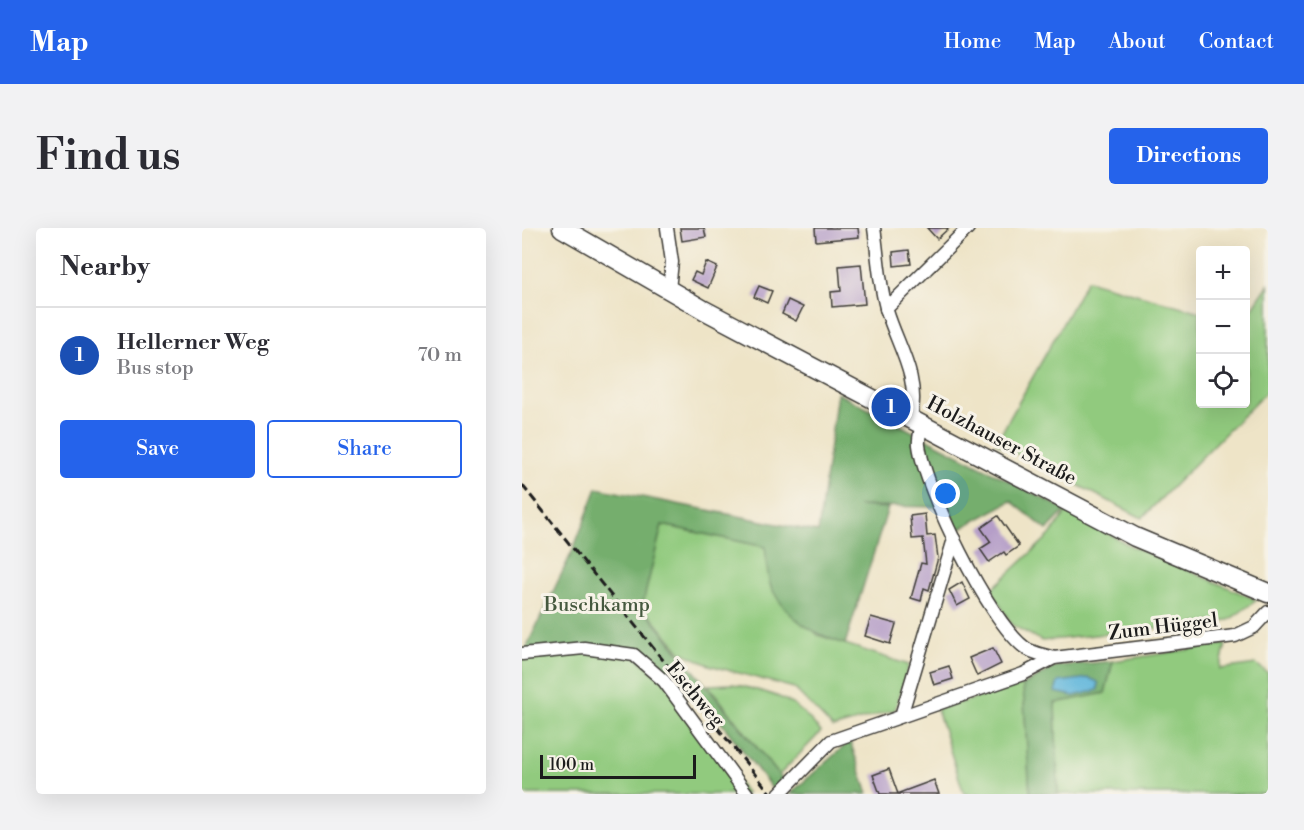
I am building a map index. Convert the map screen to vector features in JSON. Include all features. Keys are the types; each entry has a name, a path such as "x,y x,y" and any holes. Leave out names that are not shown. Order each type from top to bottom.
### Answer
{"street":[{"name":"Holzhauser Straße","path":"562,228 704,310 1135,537 1268,593"},
{"path":"667,228 672,262 669,289"},
{"path":"874,228 886,309 911,371 924,469 954,539 901,716"},
{"path":"886,309 968,228"},
{"name":"Zum Hüggel","path":"954,539 1004,628 1026,649 1054,658"},
{"name":"Zum Hüggel","path":"779,794 831,741 1023,674 1054,658 1235,636 1254,627 1268,612"},
{"name":"Eschweg","path":"522,654 584,648 634,655 664,681 747,794"}],"green space":[{"path":"1087,280 1196,311 1196,408 1250,408 1250,312 1268,285 1268,390 1142,518 996,443"},
{"name":"Buschkamp","path":"837,393 1066,510 1047,530 1011,501 956,531 950,507 858,506 888,508 845,644 812,630 794,617 778,600 770,585 765,547 662,525 642,607 784,781 774,791 675,663 664,681 634,655 584,648 523,654 573,550 597,488 818,532"},
{"path":"1067,511 1129,545 1257,600 1229,620 1042,641 1012,625 991,590 1050,535"},
{"path":"662,525 766,547 771,588 818,635 909,665 895,710 833,728 794,688 709,665 681,652 642,606"},
{"path":"1226,644 1220,669 1256,664 1268,673 1268,794 1058,794 1055,703 1105,693 1113,661"},
{"path":"584,648 634,655 664,681 747,794 522,794 522,655"},
{"path":"1113,661 1105,693 1055,703 1058,794 1030,794 1023,685 1057,666"},
{"path":"733,684 783,699 801,711 821,732 779,775 708,685"},
{"path":"1023,685 1030,794 964,794 937,709"},
{"path":"850,741 868,794 790,794 792,792"}],"water":[{"path":"1089,678 1098,682 1098,690 1074,696 1055,692 1058,682"}],"building":[{"path":"680,228 704,228 706,237 682,241"},
{"path":"815,228 858,228 859,237 816,241"},
{"path":"927,228 949,228 937,239"},
{"path":"909,250 911,264 894,266 893,252"},
{"path":"706,262 717,267 708,288 691,280 695,272 701,275"},
{"path":"861,264 865,304 832,307 831,292 841,291 839,266"},
{"path":"759,286 772,291 767,303 754,297"},
{"path":"788,300 803,307 796,321 782,314"},
{"path":"925,514 927,536 935,535 938,558 929,590 924,588 921,601 911,598 921,563 926,564 923,538 912,539 910,516"},
{"path":"998,516 1019,546 1006,555 1004,552 989,562 980,549 991,542 981,528"},
{"path":"962,582 970,599 957,606 949,590"},
{"path":"871,617 896,624 890,644 865,636"},
{"path":"993,648 1001,664 977,676 969,658"},
{"path":"949,666 953,679 934,685 930,672"},
{"path":"889,769 898,794 880,794 873,775"},
{"path":"934,780 939,794 899,794 899,793"}],"railway":[{"path":"522,485 771,794"}],"place":[{"name":"Hellerner Weg","path":"891,407"}]}
